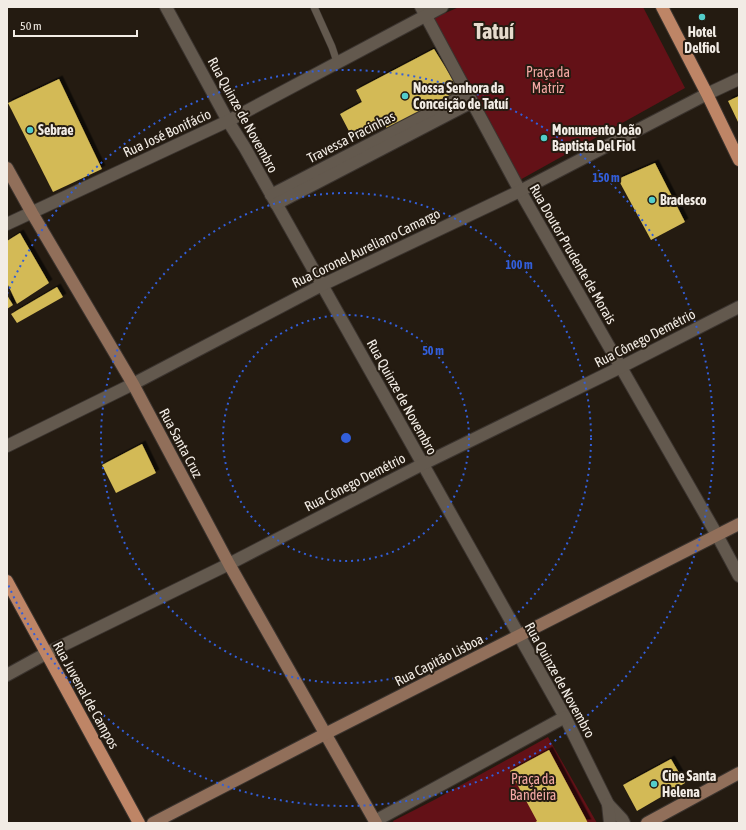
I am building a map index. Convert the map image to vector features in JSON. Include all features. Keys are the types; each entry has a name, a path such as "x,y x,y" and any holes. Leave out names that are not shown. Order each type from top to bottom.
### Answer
{"main road":[{"path":"662,7 739,160"},
{"name":"Rua Juvenal de Campos","path":"7,581 139,823"}],"street":[{"name":"Rua Quinze de Novembro","path":"166,7 228,121 245,148 565,717 608,804 622,818 624,823"},
{"name":"Rua José Bonifácio","path":"7,224 228,121 337,62 423,11 442,7"},
{"name":"Rua Doutor Prudente de Morais","path":"423,11 520,191 739,576"},
{"name":"Rua Coronel Aureliano Camargo","path":"7,446 133,384 322,285 520,191 707,94 739,79"},
{"name":"Travessa Pracinhas","path":"274,200 469,98"},
{"name":"Rua Santa Cruz","path":"7,168 133,384 229,564 376,822"},
{"name":"Rua Cônego Demétrio","path":"7,675 47,653 229,564 423,464 621,367 739,307"},
{"name":"Rua Capitão Lisboa","path":"153,823 739,524"},
{"path":"376,822 565,717"},
{"path":"647,823 739,773"},
{"name":"Rua Quinze de Novembro","path":"608,804 610,823"}],"lane":[{"path":"314,7 337,62"}],"green space":[{"name":"Praça da Matriz","path":"459,7 643,7 685,88 518,181 434,18"},
{"name":"Praça da Bandeira","path":"548,737 597,823 394,823 393,821"}],"building":[{"name":"Nossa Senhora da Conceição de Tatuí","path":"434,49 460,91 388,131 382,119 351,135 340,114 362,102 356,90"},
{"path":"59,79 102,169 53,192 8,103"},
{"path":"739,96 739,124 728,101"},
{"name":"Bradesco","path":"655,163 685,222 651,240 618,179"},
{"path":"20,233 49,283 17,304 7,283 7,241"},
{"path":"57,287 63,297 17,323 11,314"},
{"path":"7,295 13,305 7,309"},
{"path":"142,444 156,473 116,493 102,465"},
{"path":"549,750 588,823 534,823 537,821 510,771"},
{"name":"Cine Santa Helena","path":"671,759 685,783 637,811 623,785"}],"place":[{"name":"Hotel Delfiol","path":"702,17"},
{"name":"Nossa Senhora da Conceição de Tatuí","path":"405,96"},
{"name":"Sebrae","path":"30,130"},
{"name":"Monumento João Baptista Del Fiol","path":"544,138"},
{"name":"Bradesco","path":"652,200"},
{"name":"Cine Santa Helena","path":"654,784"}],"district":[{"name":"Tatuí","path":"494,31"}]}
